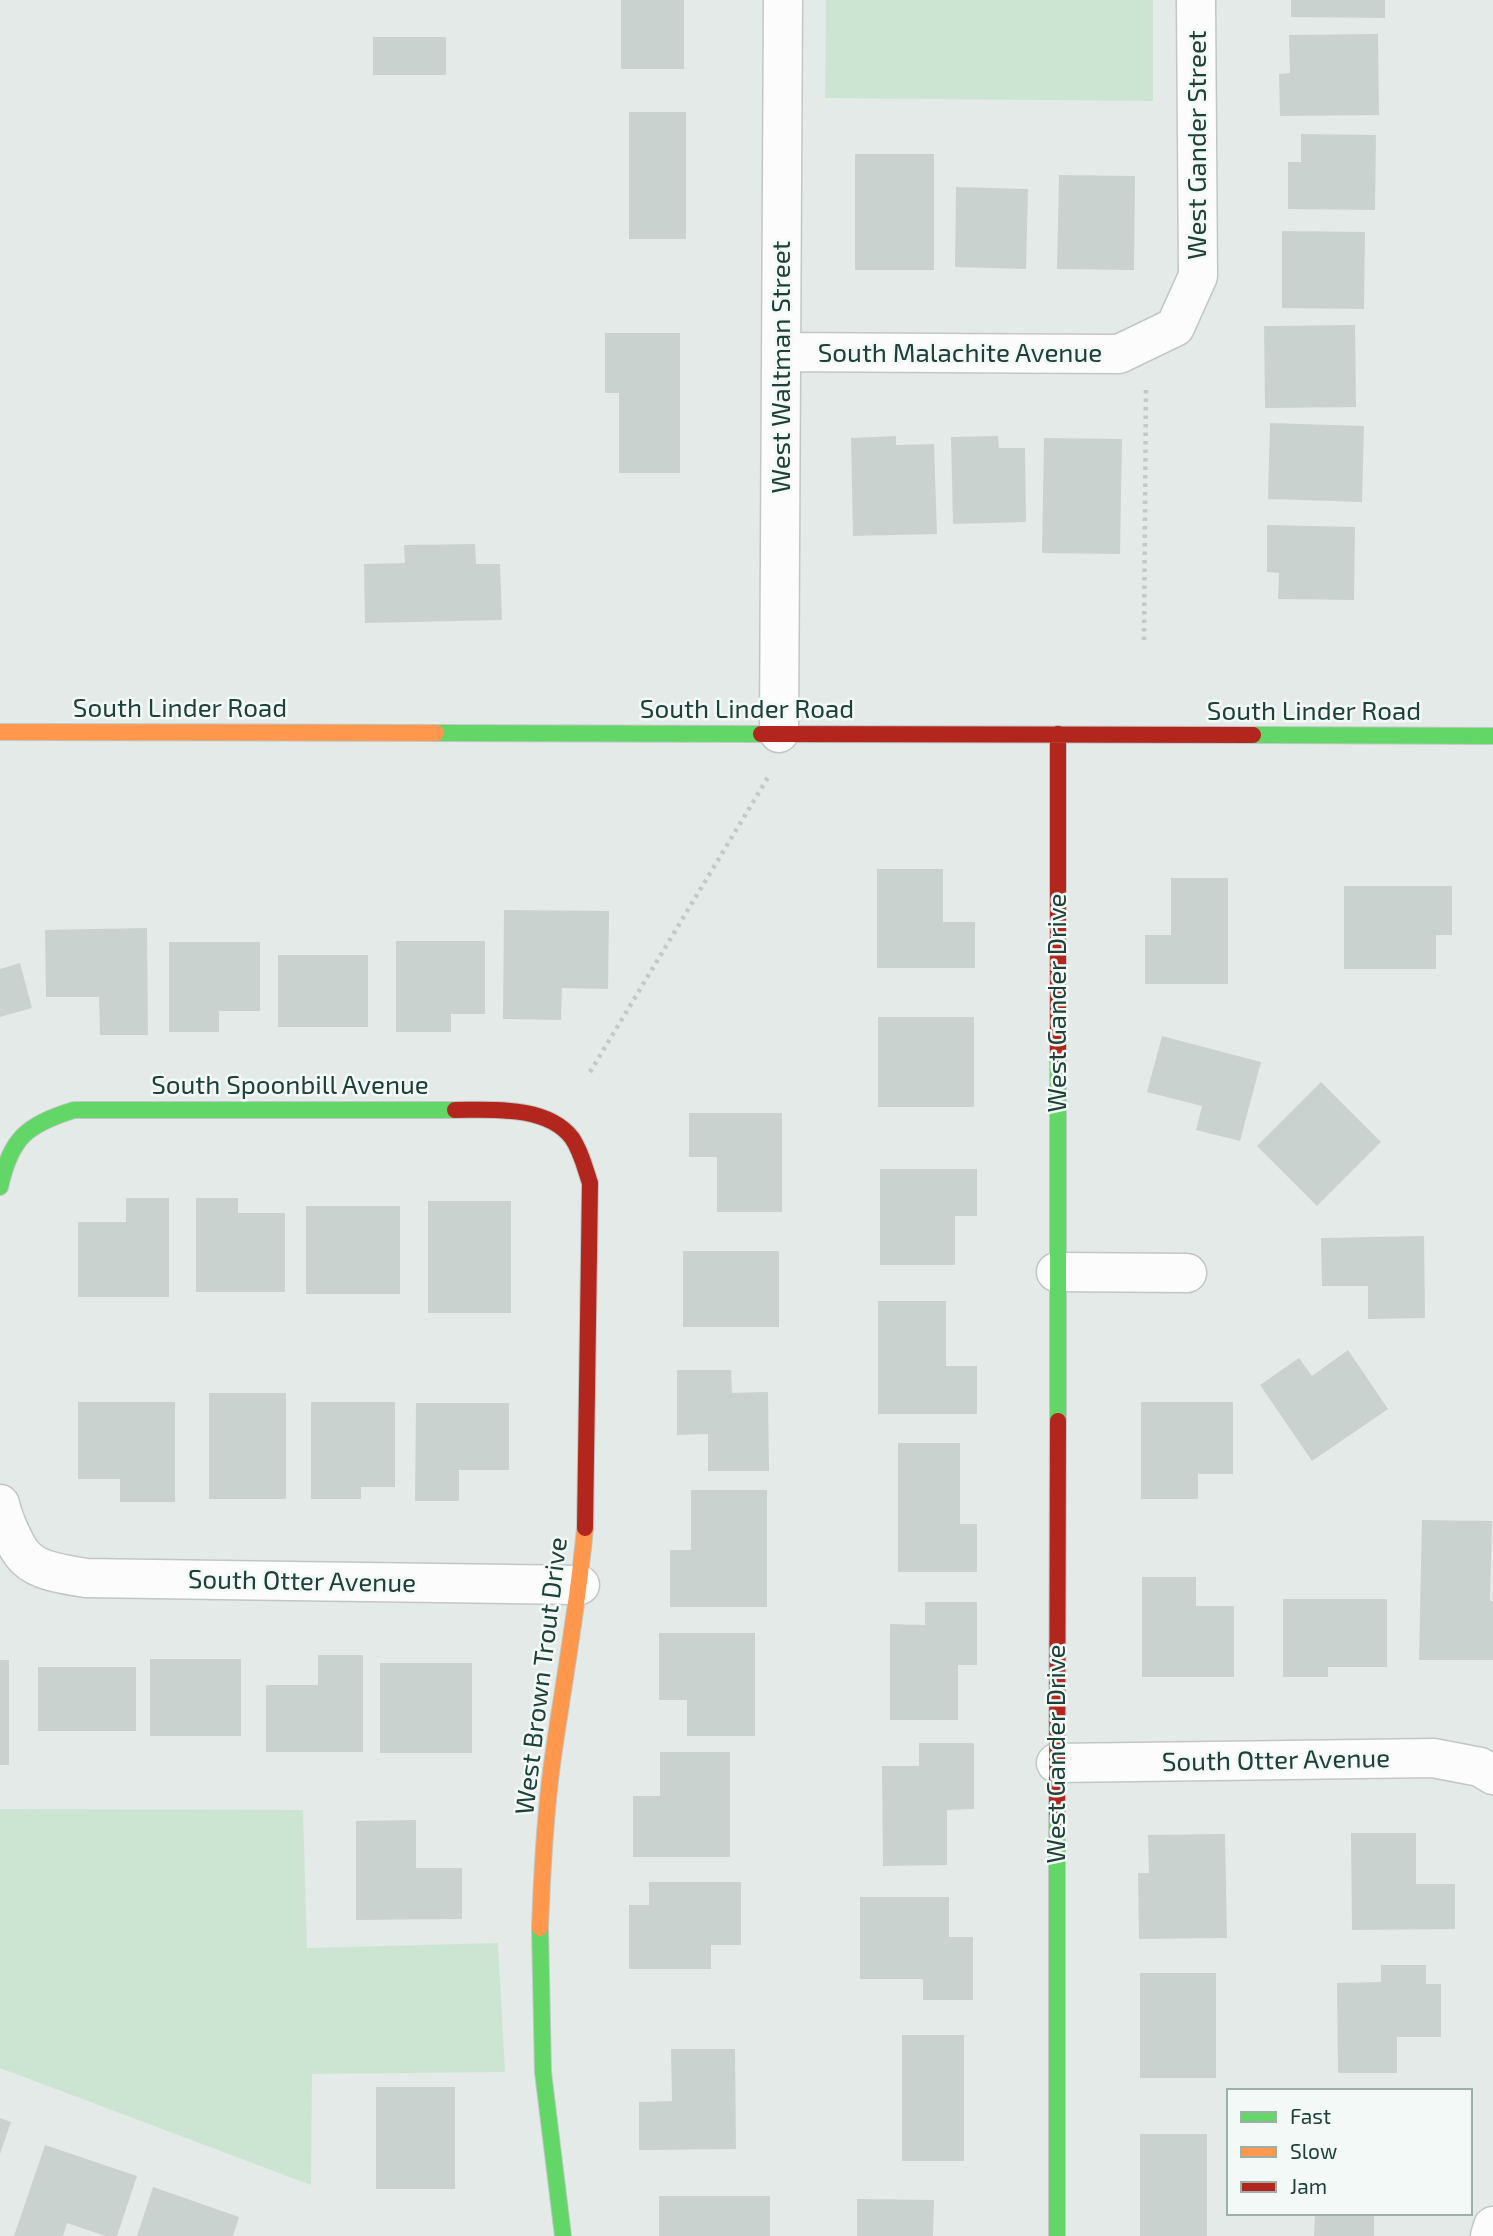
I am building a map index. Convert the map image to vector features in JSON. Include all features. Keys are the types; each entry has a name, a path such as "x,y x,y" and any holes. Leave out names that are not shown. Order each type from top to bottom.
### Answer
{"street":[{"name":"West Waltman Street","path":"775,752 783,0"},
{"name":"West Gander Street","path":"1175,327 1198,276 1196,0"},
{"name":"South Malachite Avenue","path":"781,352 1119,354 1175,327"},
{"name":"South Linder Road","path":"0,732 775,752 1058,734 1493,736"},
{"name":"West Gander Drive","path":"1057,2236 1058,734"},
{"name":"South Spoonbill Avenue","path":"0,1186 4,1164 19,1136 43,1119 74,1110 505,1110 537,1116 565,1128"},
{"name":"West Brown Trout Drive","path":"564,2236 543,2072 539,1941 542,1863 553,1759 580,1585 587,1508 590,1183 583,1155 565,1128"},
{"path":"1056,1272 1188,1273"},
{"name":"South Otter Avenue","path":"0,1504 4,1521 27,1559 54,1572 86,1578 580,1585"},
{"name":"South Otter Avenue","path":"1056,1763 1433,1758 1480,1767 1493,1775"},
{"path":"1490,2236 1493,2225"}],"path":[{"path":"1144,640 1146,384"},
{"path":"590,1072 775,752"}],"green space":[{"path":"826,0 1153,0 1153,101 825,98"},
{"path":"0,1809 303,1810 307,1948 498,1943 505,2072 312,2074 311,2185 0,2068"}],"building":[{"path":"621,0 684,0 684,69 621,69"},
{"path":"1291,0 1385,0 1385,18 1291,17"},
{"path":"1378,34 1379,115 1280,116 1279,74 1290,73 1289,35"},
{"path":"373,37 446,37 446,75 373,75"},
{"path":"629,112 686,112 686,239 629,239"},
{"path":"1301,134 1376,135 1375,210 1288,209 1288,162 1301,162"},
{"path":"855,154 934,154 934,270 855,270"},
{"path":"1059,175 1135,176 1134,270 1057,269"},
{"path":"956,187 1028,189 1026,269 955,267"},
{"path":"1282,231 1365,232 1364,309 1282,308"},
{"path":"1355,325 1356,407 1265,408 1264,326"},
{"path":"605,333 680,333 680,473 619,473 619,393 605,393"},
{"path":"1270,423 1364,426 1362,502 1268,499"},
{"path":"896,436 896,445 934,444 937,534 853,536 851,438"},
{"path":"998,436 999,448 1025,448 1026,522 953,524 951,437"},
{"path":"1044,438 1122,439 1120,554 1042,553"},
{"path":"1267,525 1355,527 1354,600 1278,599 1279,573 1267,572"},
{"path":"475,544 476,564 500,564 502,620 365,623 364,564 405,563 404,545"},
{"path":"877,869 943,869 943,922 975,922 975,968 877,968"},
{"path":"1171,878 1228,878 1228,984 1145,984 1145,935 1171,935"},
{"path":"1344,886 1452,886 1452,935 1436,935 1436,969 1344,969"},
{"path":"504,910 609,911 608,989 562,988 561,1020 503,1019"},
{"path":"147,928 148,1035 100,1035 99,997 46,997 45,930"},
{"path":"396,941 485,941 485,1014 451,1014 451,1032 396,1032"},
{"path":"169,942 260,942 260,1011 219,1011 219,1032 169,1032"},
{"path":"278,955 368,955 368,1027 278,1027"},
{"path":"20,963 32,1008 0,1017 0,969"},
{"path":"878,1017 974,1017 974,1107 878,1107"},
{"path":"1162,1036 1261,1062 1240,1141 1196,1130 1202,1106 1147,1092"},
{"path":"1321,1082 1381,1142 1317,1206 1257,1146"},
{"path":"689,1113 782,1113 782,1212 717,1212 717,1157 689,1157"},
{"path":"880,1169 977,1169 977,1216 955,1216 955,1265 880,1265"},
{"path":"126,1198 169,1198 169,1297 78,1297 78,1222 126,1222"},
{"path":"196,1198 238,1198 238,1213 285,1213 285,1292 196,1292"},
{"path":"428,1201 511,1201 511,1313 428,1313"},
{"path":"306,1206 400,1206 400,1294 306,1294"},
{"path":"1424,1236 1425,1318 1368,1319 1368,1286 1322,1286 1321,1238"},
{"path":"683,1251 779,1251 779,1327 683,1327"},
{"path":"878,1301 946,1301 946,1366 977,1366 977,1414 878,1414"},
{"path":"1348,1350 1388,1409 1312,1461 1260,1385 1299,1358 1312,1376"},
{"path":"677,1370 731,1370 732,1393 768,1392 769,1471 708,1471 708,1434 677,1435"},
{"path":"209,1393 286,1393 286,1499 209,1499"},
{"path":"78,1402 175,1402 175,1502 120,1502 120,1479 78,1479"},
{"path":"311,1402 395,1402 395,1487 361,1487 361,1499 311,1499"},
{"path":"1141,1402 1233,1402 1233,1474 1198,1474 1198,1499 1141,1499"},
{"path":"416,1403 509,1403 509,1470 459,1470 459,1501 415,1501"},
{"path":"898,1443 960,1443 960,1524 977,1524 977,1572 898,1572"},
{"path":"691,1490 767,1490 767,1607 670,1607 670,1550 691,1550"},
{"path":"1422,1520 1492,1521 1490,1601 1493,1601 1493,1660 1419,1660"},
{"path":"1142,1577 1196,1577 1196,1606 1234,1606 1234,1677 1142,1677"},
{"path":"1283,1599 1387,1599 1387,1667 1328,1667 1328,1677 1283,1677"},
{"path":"925,1602 977,1602 977,1665 958,1665 958,1720 890,1720 890,1624 925,1625"},
{"path":"659,1633 755,1633 755,1736 687,1736 687,1700 659,1700"},
{"path":"318,1655 363,1655 363,1752 266,1752 266,1685 318,1685"},
{"path":"150,1659 241,1659 241,1736 150,1736"},
{"path":"0,1660 9,1660 9,1765 0,1765"},
{"path":"380,1663 472,1663 472,1753 380,1753"},
{"path":"38,1667 136,1667 136,1731 38,1731"},
{"path":"919,1743 974,1743 974,1809 947,1810 947,1865 883,1866 882,1766 919,1766"},
{"path":"660,1752 730,1752 730,1857 633,1857 633,1796 660,1796"},
{"path":"416,1820 416,1868 462,1868 462,1919 356,1920 356,1821"},
{"path":"1351,1833 1416,1833 1416,1884 1455,1884 1455,1929 1352,1930"},
{"path":"1225,1834 1227,1938 1139,1939 1138,1873 1149,1873 1148,1835"},
{"path":"649,1882 741,1882 741,1945 711,1945 711,1969 629,1969 629,1905 649,1905"},
{"path":"860,1897 949,1897 949,1937 973,1937 973,2000 923,2000 923,1979 860,1979"},
{"path":"1381,1965 1426,1965 1426,1984 1441,1984 1441,2037 1397,2037 1397,2073 1338,2073 1337,1983 1381,1982"},
{"path":"1140,1973 1216,1973 1216,2078 1140,2078"},
{"path":"902,2035 964,2035 964,2161 902,2161"},
{"path":"671,2049 735,2049 736,2149 639,2150 639,2102 672,2101"},
{"path":"376,2087 455,2087 455,2189 376,2189"},
{"path":"0,2118 11,2122 0,2154"},
{"path":"1140,2134 1207,2134 1207,2236 1140,2236"},
{"path":"45,2145 137,2176 117,2236 105,2236 67,2223 63,2236 14,2236"},
{"path":"153,2187 239,2217 233,2236 137,2236"},
{"path":"659,2196 770,2196 770,2236 659,2236"},
{"path":"857,2199 934,2200 933,2236 857,2236"},
{"path":"1315,2215 1374,2215 1374,2236 1314,2236"}],"traffic: fast":[{"path":"436,733 761,734"},
{"path":"1253,735 1493,736"},
{"path":"1058,1057 1058,1421"},
{"path":"0,1187 9,1156 23,1136 44,1121 74,1110 455,1110"},
{"path":"1057,1818 1057,2236"},
{"path":"540,1928 543,2072 563,2236"}],"traffic: slow":[{"path":"0,732 436,733"},
{"path":"540,1928 550,1778 585,1528"}],"traffic: jam":[{"path":"761,734 1253,735"},
{"path":"1058,734 1058,1057"},
{"path":"455,1110 518,1112 548,1120 561,1127 572,1138 590,1183 585,1528"},
{"path":"1057,1818 1058,1421"}]}
